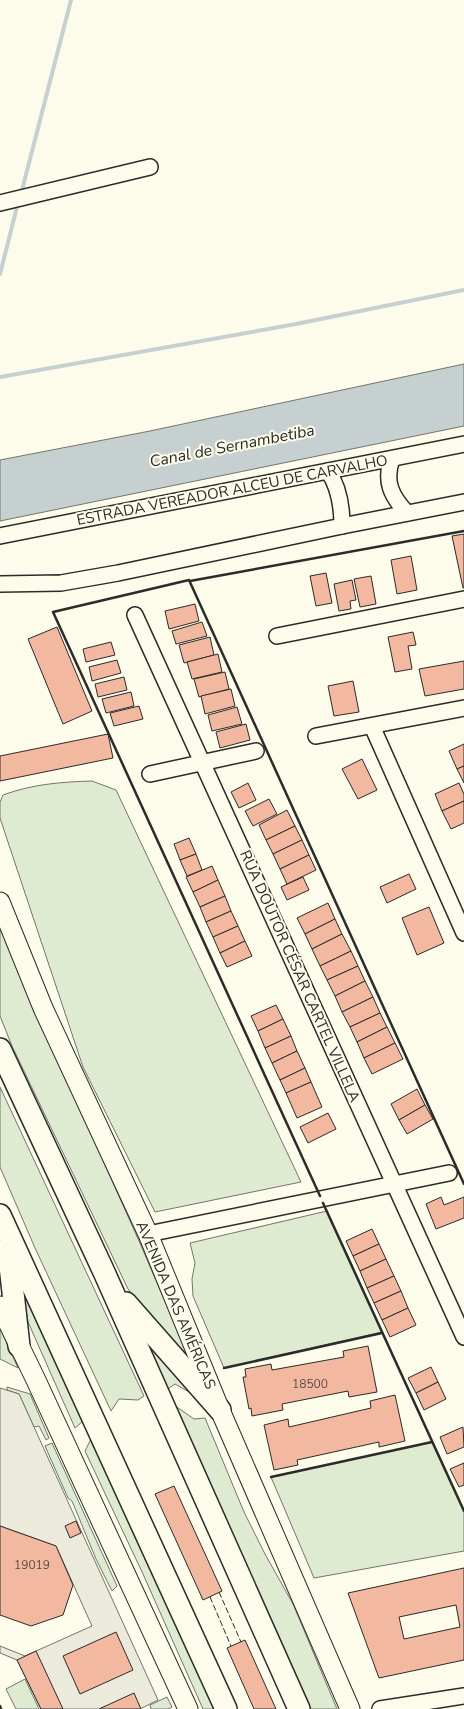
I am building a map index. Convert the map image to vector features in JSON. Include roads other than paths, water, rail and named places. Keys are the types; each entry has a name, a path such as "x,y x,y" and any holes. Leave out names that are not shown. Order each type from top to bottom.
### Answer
{"highway":[{"path":"0,1049 104,1272 299,1709"},
{"path":"3,1221 19,1346"},
{"path":"3,1221 226,1709"},
{"path":"104,1272 130,1309 220,1410"}],"main road":[{"name":"AVENIDA DAS AMÉRICAS","path":"0,902 43,1008 148,1234 220,1410 350,1709"},
{"path":"0,1306 188,1709"}],"street":[{"path":"7,202 150,167"},
{"name":"ESTRADA VEREADOR ALCEU DE CARVALHO","path":"0,536 464,444"},
{"path":"392,459 388,476 391,491 395,500 407,513"},
{"path":"328,471 340,498 342,526"},
{"path":"0,584 61,583 90,578 464,502"},
{"path":"277,636 464,599"},
{"name":"RUA DOUTOR CÉSAR CARTEL VILLELA","path":"135,615 464,1337"},
{"path":"316,736 464,708"},
{"path":"372,726 464,933"},
{"path":"150,774 256,751"},
{"path":"148,1234 449,1173"},
{"path":"380,1709 464,1696"}],"water":[{"name":"Canal de Sernambetiba","path":"464,364 464,426 0,521 0,460 150,431"}],"waterway":[{"path":"21,194 71,0"},
{"path":"0,274 18,203"},
{"path":"0,377 296,324 464,290"}]}
